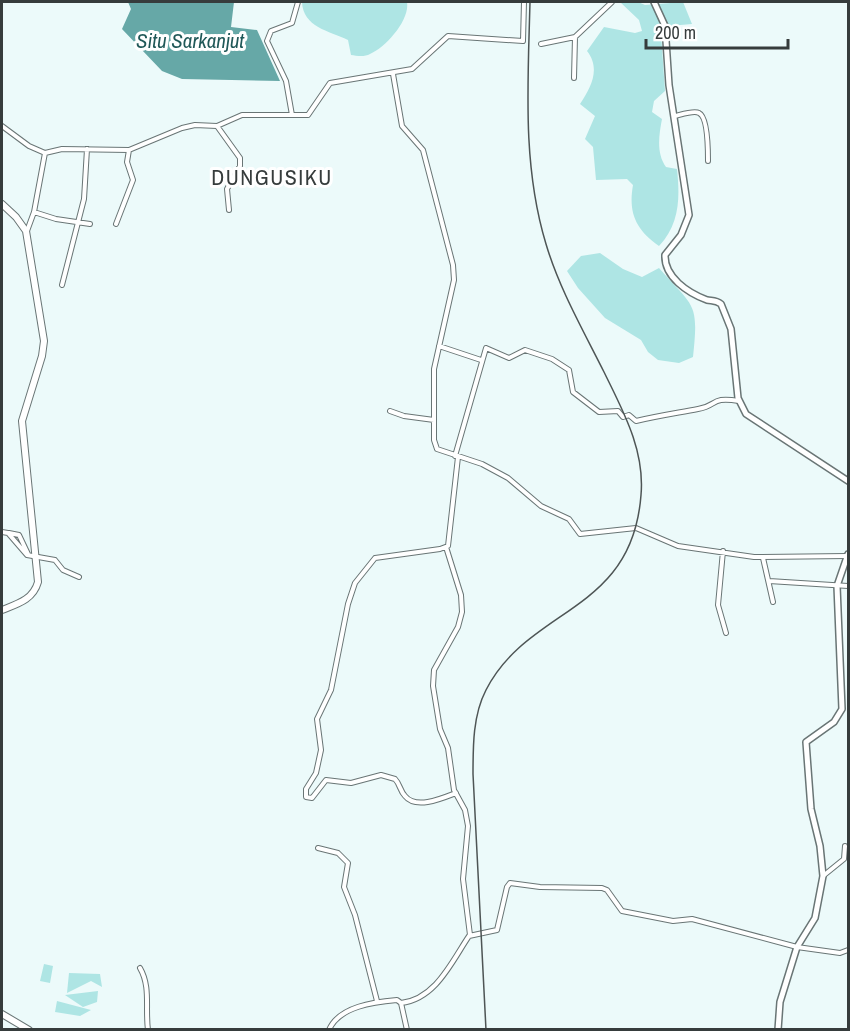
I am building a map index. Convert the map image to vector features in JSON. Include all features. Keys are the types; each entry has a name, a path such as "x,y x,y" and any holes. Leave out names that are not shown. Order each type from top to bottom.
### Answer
{"main road":[{"path":"2,204 26,231 44,341 42,356 22,422 32,557 38,577 35,590 24,601 2,610"},
{"path":"2,1014 29,1029"}],"street":[{"path":"292,115 286,81 268,46 267,38 271,31 292,23 298,2"},
{"path":"2,126 29,146 45,153 87,149 129,150 188,126 217,126 242,115 310,113 330,83 393,74 415,67 448,36 523,41 524,2"},
{"path":"541,44 575,37 612,2"},
{"path":"654,2 665,26 689,215 681,235 665,255 670,274 679,283 708,300 721,304 731,329 739,401 750,418 799,447 849,481"},
{"path":"574,78 575,37"},
{"path":"393,74 402,126 407,135 418,142 427,162 453,265 453,280 434,369 434,443 438,449 482,464 508,478 541,506 569,519 580,534 636,528 678,546 763,558 848,555 837,586 842,709 834,722 811,737 806,746 811,809 820,846 823,876 815,918 797,947 780,1002 778,1029"},
{"path":"675,116 698,112 701,115 706,128 708,161"},
{"path":"217,126 240,158 240,166 227,189 229,210"},
{"path":"62,285 85,194 87,149"},
{"path":"116,224 133,180 127,162 129,150"},
{"path":"26,231 34,212 45,153"},
{"path":"34,212 90,224"},
{"path":"439,345 481,360"},
{"path":"331,1029 332,1023 343,1014 377,1002 397,1000 401,1003 417,1000 443,976 470,935 464,879 468,826 465,810 456,793 448,748 440,729 433,686 434,670 458,627 462,612 461,595 446,547 452,523 456,457 486,348 509,358 525,350 552,359 569,370 573,392 598,412 618,411 623,417 629,416 636,421 683,410 702,409 720,398 739,401"},
{"path":"390,411 404,416 434,420"},
{"path":"2,532 8,533 21,551 32,557 46,557 55,560 63,570 79,577"},
{"path":"446,547 375,558 355,583 348,604 332,687 317,719 321,750 316,773 305,792 307,798 312,798 326,780 351,783 381,775 395,779 405,798 410,800 430,802 456,793"},
{"path":"723,551 718,596 719,611 726,633"},
{"path":"763,558 772,602"},
{"path":"769,581 849,586"},
{"path":"823,876 844,859 845,846"},
{"path":"318,848 338,853 348,863 344,887 355,915 377,1002"},
{"path":"470,935 497,930 507,885 516,882 540,887 602,888 607,890 622,911 673,921 692,919 797,947 840,953 849,951"},
{"path":"140,968 147,984 145,1008 148,1029"},
{"path":"401,1003 407,1029"}],"shaded area":[{"path":"302,2 407,2 407,9 401,25 390,39 370,54 358,56 351,55 348,40 312,23 303,10"},
{"path":"620,2 638,2 645,5 683,2 692,24 669,26 661,34 665,91 654,101 652,112 662,119 659,138 663,162 666,167 677,169 678,200 671,229 659,246 645,234 636,220 632,204 633,185 627,179 596,180 593,147 585,139 595,116 580,104 591,85 594,71 587,51 604,27 635,33 642,31 639,20"},
{"path":"600,253 623,269 642,277 659,268 680,291 687,299 694,315 693,357 679,363 658,360 648,352 641,340 605,318 578,288 567,271 581,256"},
{"path":"44,964 53,966 50,983 40,981"},
{"path":"69,973 100,974 102,987 91,981 67,993"},
{"path":"98,991 97,1002 83,1007 65,995"},
{"path":"57,1001 91,1010 80,1016 55,1012"}],"water":[{"name":"Situ Sarkanjut","path":"128,2 234,2 231,27 257,30 280,81 182,79 162,71 122,29 131,9"}],"railway":[{"path":"486,1030 473,774 478,710 486,690 505,662 527,641 599,587 619,564 634,534 641,495 640,462 631,431 558,277 538,214 528,124 530,2"}],"district":[{"name":"DUNGUSIKU","path":"272,177"}]}
